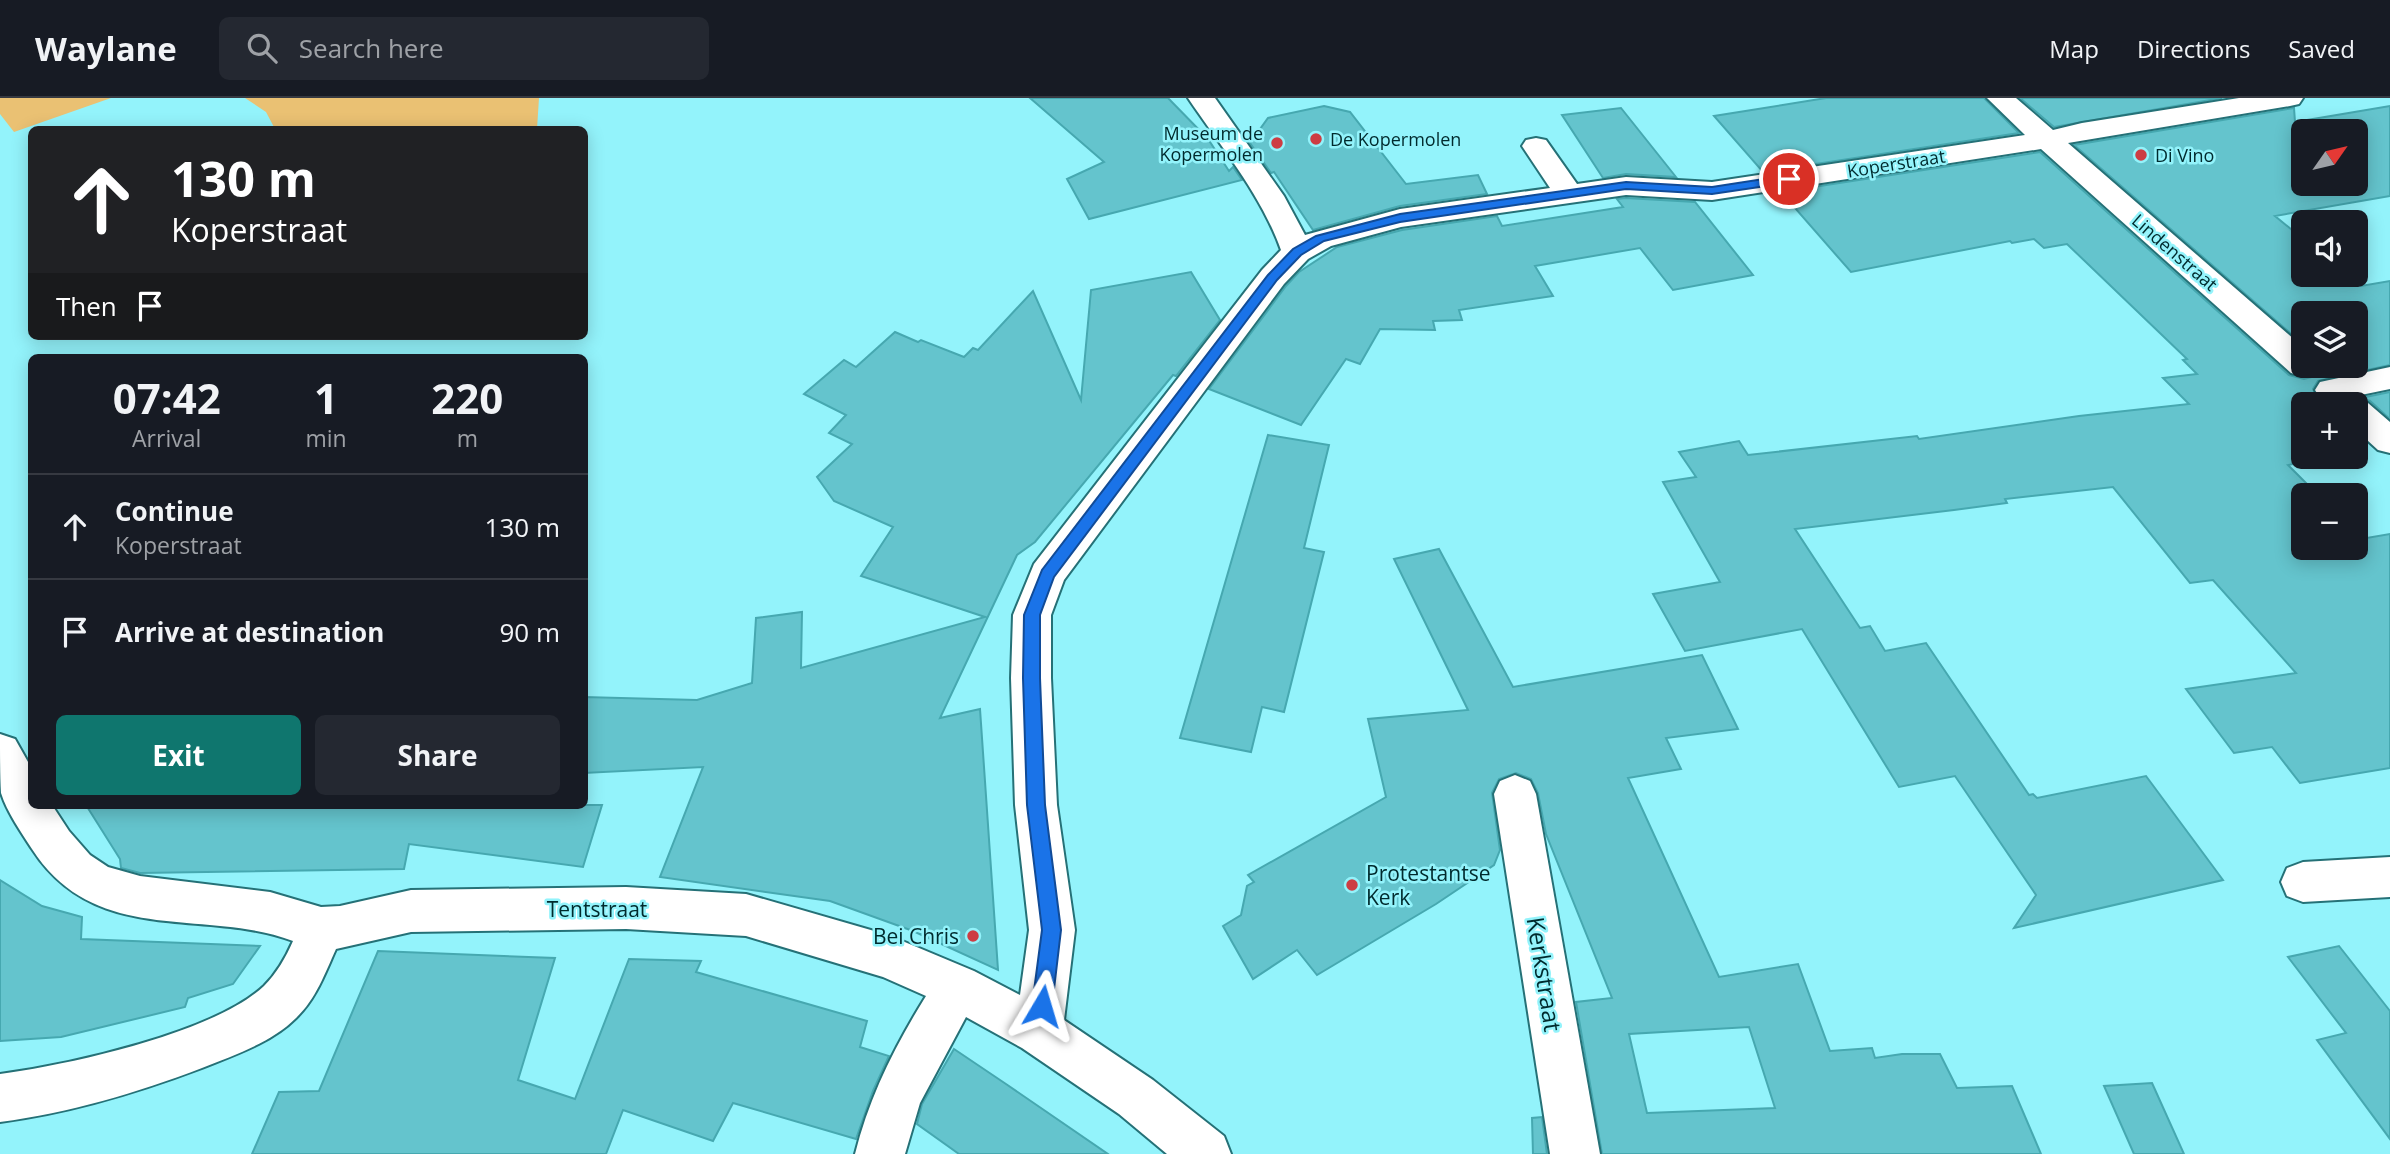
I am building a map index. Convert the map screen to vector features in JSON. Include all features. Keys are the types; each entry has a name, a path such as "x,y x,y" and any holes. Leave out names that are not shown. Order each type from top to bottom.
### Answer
{"street":[{"name":"Lindenstraat","path":"2000,98 2291,354"},
{"name":"Koperstraat","path":"1039,1031 1052,930 1036,805 1031,678 1032,615 1047,574 1273,277 1297,252 1320,239 1345,230 1400,218 1626,186 1712,191 2047,140 2082,131 2290,98"},
{"path":"1200,99 1270,196 1286,223 1297,252"},
{"path":"1536,146 1569,194"},
{"name":"Lindenstraat","path":"2318,378 2334,392"},
{"path":"2364,392 2390,378"},
{"name":"Lindenstraat","path":"2368,422 2390,441"},
{"name":"Tentstraat","path":"0,752 28,800"},
{"name":"Kerkstraat","path":"1515,794 1575,1154"},
{"name":"Tentstraat","path":"33,809 53,843 72,867 86,879 142,897 272,913 303,925 322,928 342,927 394,913 421,911 626,908 746,915 888,957 958,987 1039,1031 1136,1097 1206,1154"},
{"path":"2304,882 2390,877"},
{"path":"0,1098 41,1094 131,1071 219,1038 252,1022 281,1001 298,980 322,928"},
{"path":"880,1154 884,1130 906,1080 924,1043 958,987"}],"shaded area":[{"path":"0,98 111,98 14,132 0,114"},
{"path":"245,98 539,98 537,126 273,126 266,112"}],"building":[{"path":"1030,98 1168,98 1208,139 1229,171 1233,167 1242,180 1089,219 1067,179 1104,162"},
{"path":"1826,98 1984,98 2019,133 1763,172 1714,116"},
{"path":"2020,98 2222,98 2054,127"},
{"path":"1324,106 1350,112 1406,184 1478,175 1487,194 1400,206 1313,230 1274,172 1271,173 1250,143 1268,118"},
{"path":"2390,106 2390,196 2310,210 2291,210 2291,213 2275,216 2291,229 2291,287 2368,287 2368,285 2390,281 2390,365 2368,370 2368,301 2291,301 2291,334 2074,145 2294,108 2295,119 2291,119 2291,196 2368,196 2368,119 2313,119"},
{"path":"1621,108 1676,177 1626,174 1603,178 1562,115"},
{"path":"2040,152 2291,378 2332,378 2318,381 2313,389 2314,392 2291,392 2291,464 2288,465 2306,483 2291,483 2291,560 2368,560 2368,538 2390,534 2390,768 2300,783 2272,747 2234,753 2186,689 2296,673 2213,580 2190,583 2113,487 2005,499 2007,503 1795,529 1860,628 1870,626 1885,651 1926,643 2029,795 2033,794 2037,798 2146,776 2223,880 2014,928 2036,895 1955,776 1899,787 1802,629 1685,651 1653,594 1720,582 1663,482 1696,477 1679,452 1739,441 1748,455 1917,436 1919,439 2079,416 2189,404 2163,378 2197,374 2183,360 2187,359 2067,244 2044,248 2034,239 2012,243 2010,241 1851,272 1781,192"},
{"path":"1617,199 1695,202 1753,275 1673,290 1640,248 1535,266 1553,296 1459,310 1462,320 1433,321 1435,330 1380,329 1360,364 1346,359 1301,425 1209,389 1286,286 1299,272 1337,247 1402,230 1497,216 1502,226 1623,207"},
{"path":"1191,272 1220,320 1035,542 1017,555 940,718 980,709 998,970 913,931 830,901 660,877 703,767 588,773 588,697 697,700 752,683 756,618 802,612 801,668 985,617 861,576 893,527 834,501 817,477 852,444 829,433 846,415 804,394 844,360 856,367 895,332 964,357 973,348 978,350 1033,291 1081,400 1091,290"},
{"path":"2390,392 2390,419 2368,400 2368,397"},
{"path":"1268,435 1329,445 1304,548 1324,552 1284,712 1262,707 1251,752 1180,738"},
{"path":"1439,549 1513,687 1702,655 1738,729 1666,738 1681,769 1628,778 1719,977 1798,964 1830,1051 1872,1048 1875,1058 1902,1054 1940,1054 1957,1088 2012,1086 2041,1154 1602,1154 1576,1002 1612,998 1546,834 1538,793 1531,779 1516,773 1499,779 1492,793 1500,850 1494,865 1436,904 1317,975 1297,950 1253,979 1223,926 1241,915 1247,886 1254,882 1248,875 1386,797 1368,719 1468,710 1394,559","holes":["1749,1027 1775,1108 1647,1113 1629,1034"]},
{"path":"588,805 602,805 583,867 409,844 404,869 140,873 121,868 120,859 89,809 588,809"},
{"path":"0,880 42,906 82,917 81,939 260,946 233,984 188,998 185,1007 61,1037 0,1041"},
{"path":"2339,946 2390,1011 2390,1139 2317,1040 2346,1033 2288,957"},
{"path":"378,951 555,958 518,1080 575,1099 629,959 701,961 696,972 867,1021 860,1047 889,1056 856,1139 733,1103 713,1141 623,1110 606,1154 252,1154 279,1092 319,1091"},
{"path":"954,1049 1108,1154 959,1154 917,1124 922,1104"},
{"path":"2152,1083 2184,1154 2134,1154 2104,1086"},
{"path":"1542,1117 1547,1154 1533,1154 1532,1118"}],"place":[{"name":"De Kopermolen","path":"1316,139"},
{"name":"Museum de Kopermolen","path":"1277,143"},
{"name":"Di Vino","path":"2141,155"},
{"name":"Protestantse Kerk","path":"1352,885"},
{"name":"Bei Chris","path":"973,936"}],"route":[{"path":"1042,1006 1052,930 1036,805 1031,678 1032,615 1047,574 1136,453 1273,277 1297,252 1320,239 1345,230 1400,218 1626,186 1712,191 1789,179"}]}
